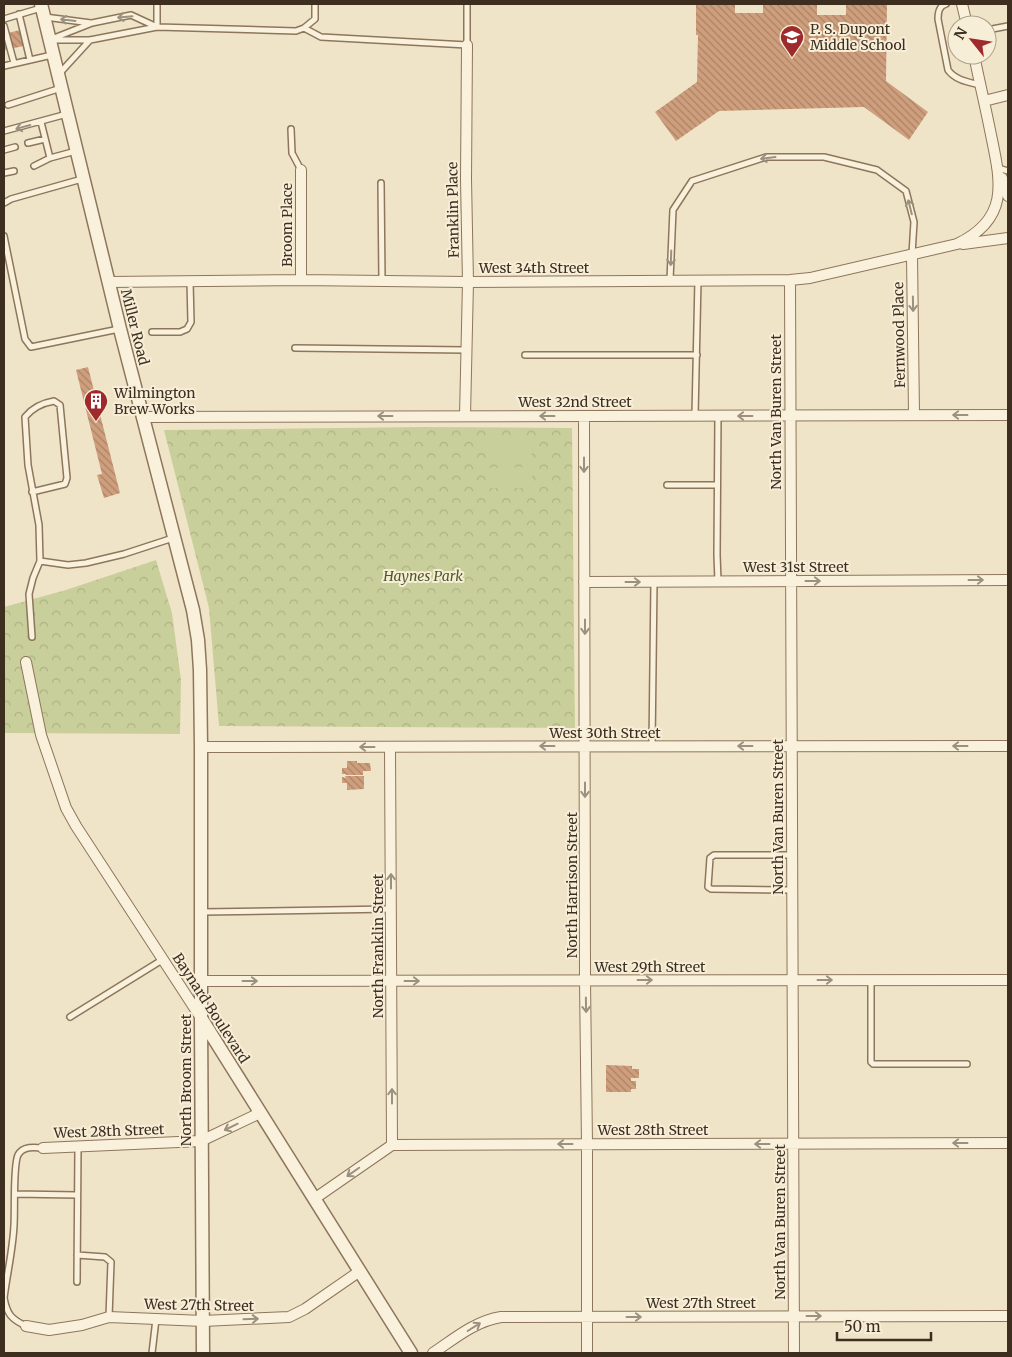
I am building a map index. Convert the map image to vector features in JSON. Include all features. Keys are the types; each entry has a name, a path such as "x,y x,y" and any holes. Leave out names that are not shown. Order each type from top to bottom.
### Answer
{"street":[{"name":"Miller Road","path":"42,10 108,282 193,610 200,670 202,747"},
{"name":"Franklin Place","path":"465,416 468,282 466,179 467,45"},
{"path":"976,65 1008,196"},
{"path":"984,101 1008,95"},
{"name":"Broom Place","path":"301,170 301,280"},
{"name":"West 34th Street","path":"957,244 971,237 986,224 993,213 998,199 1003,170"},
{"name":"West 34th Street","path":"108,282 790,280 810,278 957,244 1008,238"},
{"name":"Fernwood Place","path":"912,255 914,415"},
{"name":"North Van Buren Street","path":"790,280 794,1353"},
{"name":"West 32nd Street","path":"142,417 1008,415"},
{"name":"North Harrison Street","path":"584,416 587,1353"},
{"name":"West 31st Street","path":"584,582 1008,580"},
{"name":"Baynard Boulevard","path":"26,662 41,735 66,808 76,826 201,1018 411,1353"},
{"name":"West 30th Street","path":"202,747 1008,746"},
{"name":"North Broom Street","path":"202,747 201,1141 203,1353"},
{"name":"North Franklin Street","path":"390,747 392,1145"},
{"name":"West 29th Street","path":"201,981 1008,980"},
{"name":"West 28th Street","path":"43,1148 201,1141 260,1113"},
{"name":"West 28th Street","path":"392,1145 1008,1143"},
{"path":"314,1198 392,1145"},
{"name":"West 27th Street","path":"26,1326 49,1330 82,1325 109,1316 203,1321 289,1317 305,1309 360,1271"},
{"name":"West 27th Street","path":"433,1353 479,1323 501,1317 1008,1316"}],"lane":[{"path":"157,4 157,27"},
{"path":"50,40 90,40 157,27 296,31 304,28 315,19 315,4"},
{"name":"Franklin Place","path":"467,4 467,45"},
{"path":"946,4 938,12 938,18 948,70 959,79 980,85"},
{"path":"4,19 42,10 92,23"},
{"path":"19,14 30,60"},
{"path":"50,40 92,23 131,16 157,27"},
{"path":"4,26 14,63"},
{"path":"304,28 321,38 467,45"},
{"path":"8,105 60,81 90,40"},
{"path":"4,66 53,54"},
{"path":"4,132 67,114"},
{"path":"41,122 50,158"},
{"path":"291,129 292,153 301,170"},
{"path":"28,143 45,138"},
{"path":"4,150 15,147"},
{"path":"34,166 50,158 76,151"},
{"path":"670,280 673,210 692,181 766,157 824,158 877,170 906,191 914,222 912,255"},
{"path":"4,174 14,171"},
{"path":"4,203 11,199 83,179"},
{"path":"380,183 382,281"},
{"path":"4,236 25,339 31,347 120,329"},
{"path":"696,416 698,280"},
{"path":"152,332 180,332 187,329 191,322 190,281"},
{"path":"295,348 467,350"},
{"path":"525,355 697,355"},
{"path":"32,492 65,484 67,478 60,405 54,401 42,403 31,410 25,417 28,465 32,492 39,525 40,561 29,594 32,637"},
{"path":"718,416 718,581"},
{"path":"667,484 717,485"},
{"path":"40,561 68,565 86,563 124,554 174,538"},
{"path":"652,746 654,582"},
{"path":"792,855 714,856 710,858 708,887 711,889 792,890"},
{"path":"201,912 391,910"},
{"path":"70,1017 162,960"},
{"path":"870,980 871,1062 873,1064 968,1064"},
{"path":"77,1282 78,1146"},
{"path":"26,1326 9,1314 4,1298 14,1226 15,1172 18,1154 28,1148 43,1148"},
{"path":"15,1194 78,1195"},
{"path":"77,1255 105,1257 111,1262 109,1316"},
{"path":"152,1353 156,1318"}],"green space":[{"name":"Haynes Park","path":"423,427 572,428 575,728 219,726 209,608 164,430"},
{"path":"531,441 532,462 488,462 488,442"},
{"path":"532,467 532,488 488,488 488,468"},
{"path":"156,560 172,613 181,680 180,734 4,733 4,607 66,590"}],"building":[{"name":"P. S. Dupont Middle School","path":"696,4 735,4 735,13 763,13 763,4 817,4 817,15 846,15 846,4 887,4 886,81 928,112 909,140 864,107 719,111 676,141 655,112 697,82 698,35 696,35"},
{"path":"20,30 24,46 4,50 4,34"},
{"name":"Wilmington Brew Works","path":"88,367 120,493 104,498 97,475 102,474 76,370"},
{"path":"347,761 370,763 371,771 363,771 363,775 342,774 342,768 347,768"},
{"path":"345,776 364,776 364,789 347,790 347,783 342,783 342,777 346,778"},
{"path":"606,1065 632,1066 632,1069 639,1069 639,1078 631,1078 631,1081 636,1081 636,1089 631,1089 631,1092 606,1092"}],"place":[{"name":"P. S. Dupont Middle School","path":"792,58"},
{"name":"Wilmington Brew Works","path":"96,422"}]}
